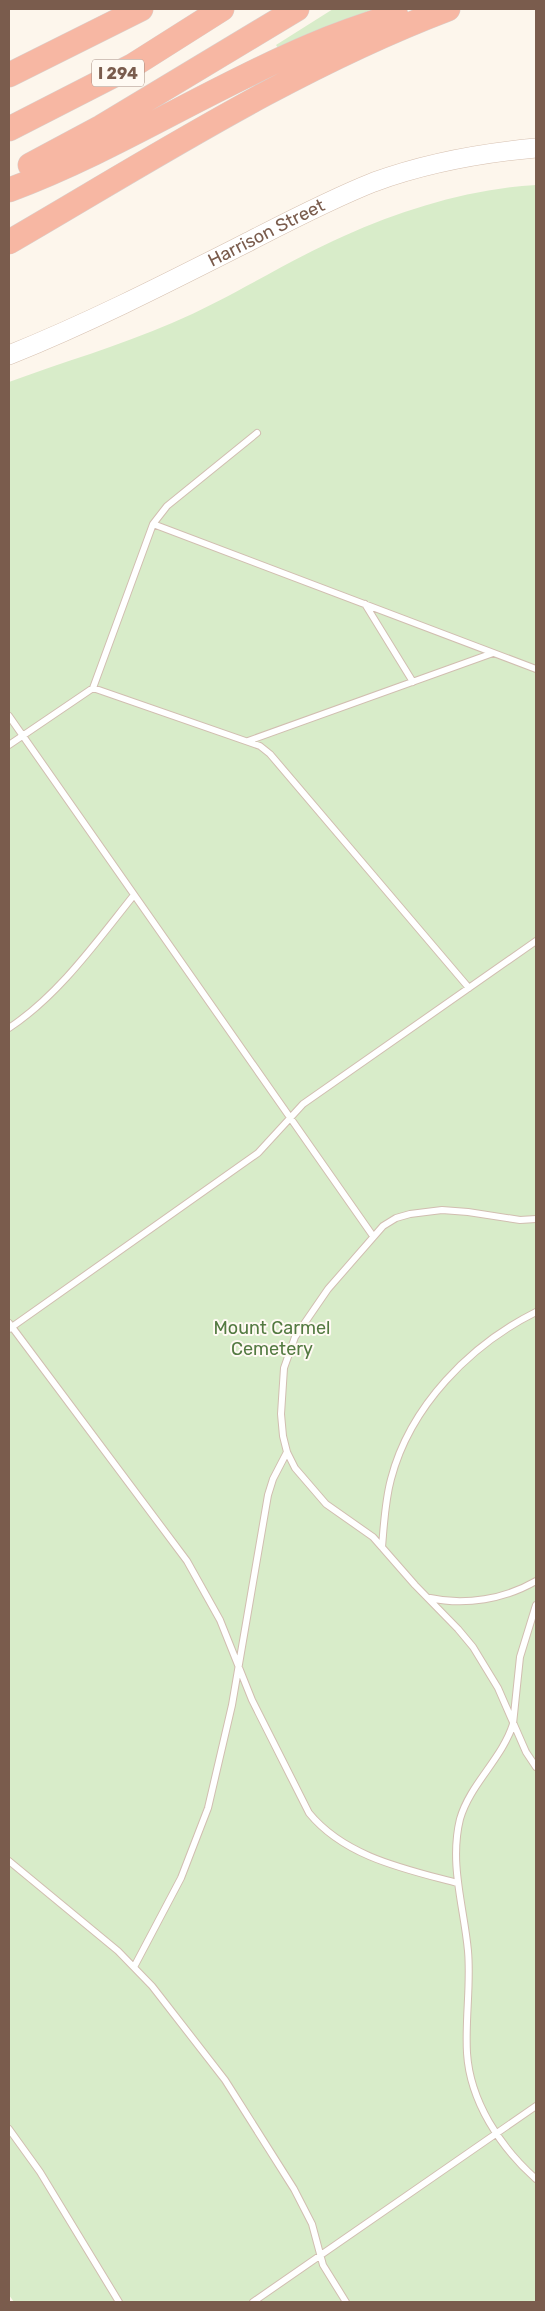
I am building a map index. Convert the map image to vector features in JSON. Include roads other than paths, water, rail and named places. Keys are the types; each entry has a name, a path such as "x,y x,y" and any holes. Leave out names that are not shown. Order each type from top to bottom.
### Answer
{"highway":[{"name":"I 294","path":"9,75 141,9"},
{"name":"I 294","path":"9,129 132,66 222,9"},
{"path":"9,176 101,127 297,9"},
{"path":"9,190 126,138 257,70 311,45 361,26 416,9"},
{"path":"9,242 281,84 350,50 448,9"}],"main road":[{"name":"Harrison Street","path":"9,355 138,298 325,204 375,182 436,163 492,152 536,148"}],"lane":[{"path":"9,745 93,688 153,524 167,506 257,433"},
{"path":"153,524 536,669"},
{"path":"365,604 412,682"},
{"path":"248,741 493,653"},
{"path":"93,688 260,746 270,754 469,988"},
{"path":"9,716 373,1236"},
{"path":"9,1028 51,991 134,895"},
{"path":"457,1883 344,1845 319,1825 309,1813 252,1700 220,1620 187,1561 10,1326 258,1153 303,1104 536,941"},
{"path":"536,1219 520,1220 468,1212 424,1211 396,1218 373,1236 314,1307 288,1352 284,1368 282,1398 282,1436 295,1468 317,1495 345,1518 363,1529 382,1547 415,1586 473,1647 498,1688 526,1752 536,1767"},
{"path":"382,1547 390,1480 405,1441 424,1410 449,1378 476,1351 503,1330 536,1312"},
{"path":"134,1968 167,1907 200,1831 232,1705 237,1664 268,1495 272,1479 287,1452"},
{"path":"428,1598 444,1601 476,1600 510,1592 536,1581"},
{"path":"536,1605 520,1657 513,1724 505,1745 467,1802 460,1820 455,1857 470,1975 467,2053 471,2076 481,2109 497,2133 536,2179"},
{"path":"9,1861 98,1934 134,1968 180,2022 225,2080 294,2189 312,2224 320,2255 331,2280 346,2302"},
{"path":"253,2302 536,2106"},
{"path":"9,2129 40,2172 119,2302"}],"park label":[{"name":"Mount Carmel Cemetery","path":"272,1338"}]}
